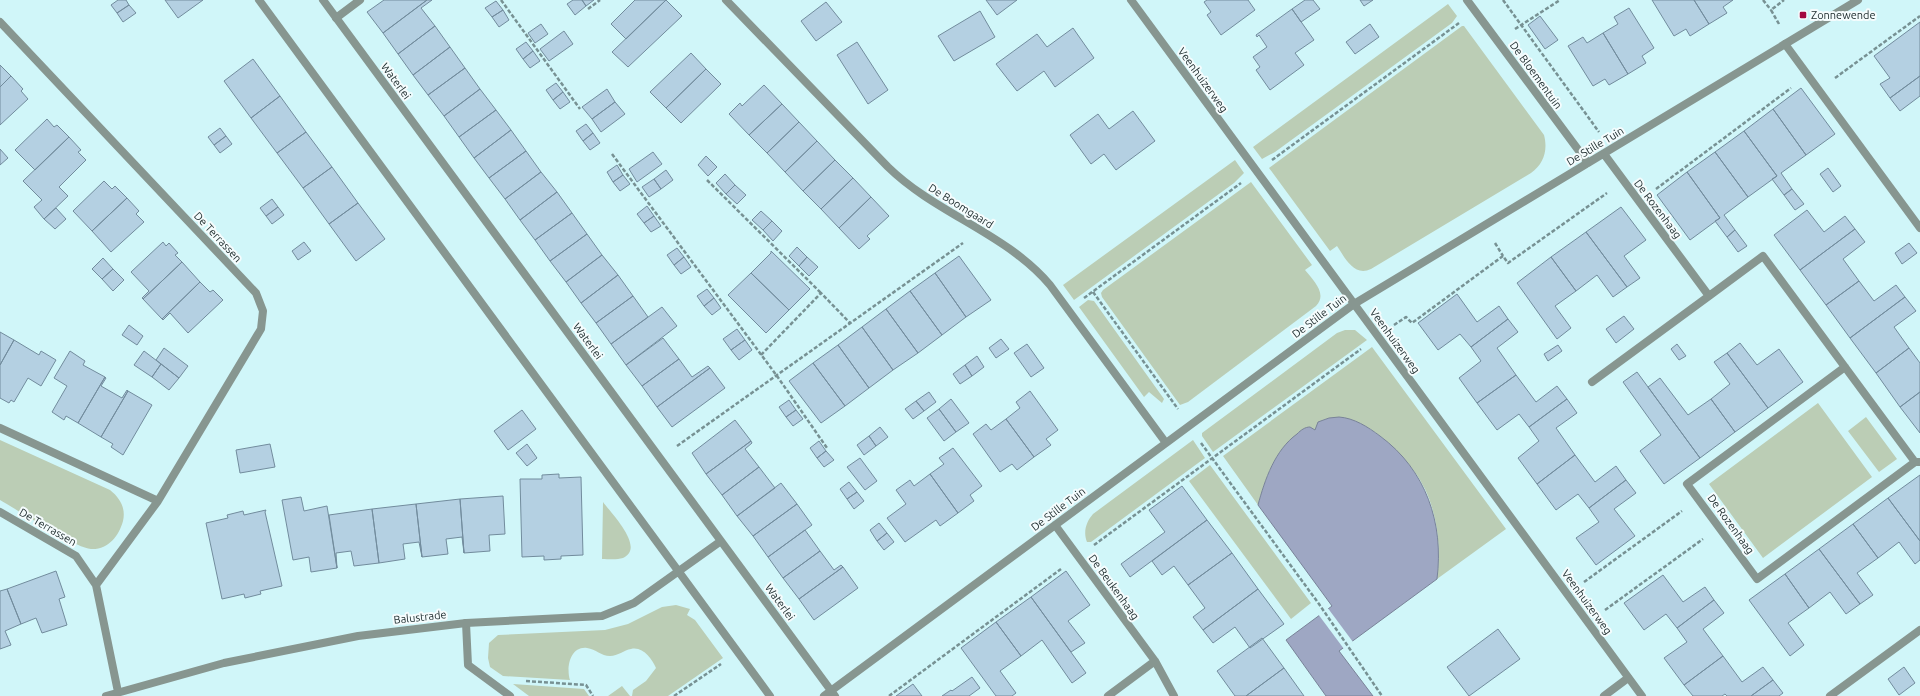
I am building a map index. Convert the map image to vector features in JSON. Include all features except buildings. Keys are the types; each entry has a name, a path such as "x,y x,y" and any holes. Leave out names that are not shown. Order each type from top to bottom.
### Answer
{"street":[{"path":"258,0 770,696"},
{"name":"Waterlei","path":"323,0 833,693"},
{"path":"336,18 360,0"},
{"name":"De Boomgaard","path":"726,0 899,178 914,190 1026,260 1043,276 1166,443"},
{"name":"Veenhuizerweg","path":"1131,0 1642,696"},
{"name":"De Bloementuin","path":"1467,0 1588,163"},
{"name":"De Stille Tuin","path":"824,696 833,693 1055,525 1354,304 1858,0"},
{"name":"De Terrassen","path":"0,22 256,293 263,311 261,329 158,501 96,585"},
{"path":"1787,43 1808,76 1920,228"},
{"name":"De Rozenhaag","path":"1604,154 1709,296"},
{"name":"De Rozenhaag","path":"1592,382 1764,256 1918,462 1757,579 1687,484 1846,367"},
{"path":"0,428 158,501"},
{"name":"De Terrassen","path":"0,512 76,556 96,585 118,692"},
{"name":"De Beukenhaag","path":"1055,525 1154,661 1174,696"},
{"name":"Balustrade","path":"106,696 224,662 321,642 391,631 466,623 602,616 634,603 721,541"},
{"path":"466,623 468,664 510,696"},
{"path":"1830,696 1920,630"},
{"path":"1108,696 1154,661"},
{"path":"1604,696 1628,678"}],"path":[{"path":"501,0 580,109"},
{"path":"588,8 600,0"},
{"path":"1503,0 1612,149"},
{"path":"1498,41 1520,25 1560,0"},
{"path":"1763,0 1771,10 1787,43"},
{"path":"1771,10 1784,0"},
{"path":"1819,90 1920,16"},
{"path":"1639,202 1808,76"},
{"path":"612,154 828,448"},
{"path":"707,180 850,323"},
{"path":"889,696 1378,336 1406,317 1412,323 1503,256 1508,262 1624,181"},
{"path":"660,458 980,231"},
{"path":"1093,292 1190,426 1212,459 1319,604 1382,696"},
{"path":"761,355 821,293"},
{"path":"1567,594 1699,499"},
{"path":"1588,622 1719,527"},
{"path":"674,696 720,664"},
{"path":"525,681 586,685 593,696"}],"green space":[{"path":"1448,4 1457,16 1452,23 1275,152 1262,159 1253,147"},
{"path":"1464,26 1544,135 1545,151 1542,161 1531,173 1371,269 1365,271 1355,268 1347,261 1337,246 1330,251 1269,168"},
{"path":"1235,160 1244,173 1234,183 1074,300 1063,285"},
{"path":"1251,182 1312,265 1305,270 1318,287 1320,292 1319,301 1316,306 1188,402 1180,405 1102,297 1101,293 1103,290"},
{"path":"1088,300 1094,301 1164,399 1162,403 1149,392 1144,397 1079,307"},
{"path":"1345,330 1355,330 1367,340 1213,452 1202,436 1202,433 1337,333"},
{"path":"1372,347 1506,529 1437,579 1439,556 1436,522 1425,489 1419,478 1400,454 1376,433 1349,420 1336,418 1324,420 1319,424 1315,431 1310,427 1289,441 1275,459 1270,469 1258,505 1223,456"},
{"path":"1818,403 1872,477 1763,558 1709,484"},
{"path":"1866,417 1897,459 1879,472 1848,431"},
{"path":"0,440 110,490 117,496 124,512 123,521 116,537 108,545 97,549 83,547 60,536 0,500"},
{"path":"1193,440 1205,458 1091,542 1087,542 1085,535 1086,527 1093,514"},
{"path":"1210,465 1311,603 1291,619 1189,481"},
{"path":"603,502 625,530 629,539 631,547 629,553 623,558 602,559"},
{"path":"676,605 690,609 687,615 695,620 723,658 668,696 632,696 633,690 646,681 656,668 646,654 639,649 628,650 610,656 587,648 581,648 573,654 569,664 570,680 503,676 490,667 488,658 489,643 498,635 605,630 628,624 662,607"},
{"path":"513,684 584,689 589,696 529,696"},
{"path":"622,686 630,696 608,696"}],"water":[{"path":"1339,417 1355,421 1371,429 1396,450 1409,465 1420,481 1428,499 1438,538 1437,579 1339,651 1373,696 1326,696 1286,640 1332,606 1258,505 1272,466 1289,441 1305,428 1310,427 1315,430 1318,422 1329,418"}],"pier":[{"path":"1327,607 1353,642 1344,649 1318,614"}],"place":[{"name":"Zonnewende","path":"1803,15"}]}
